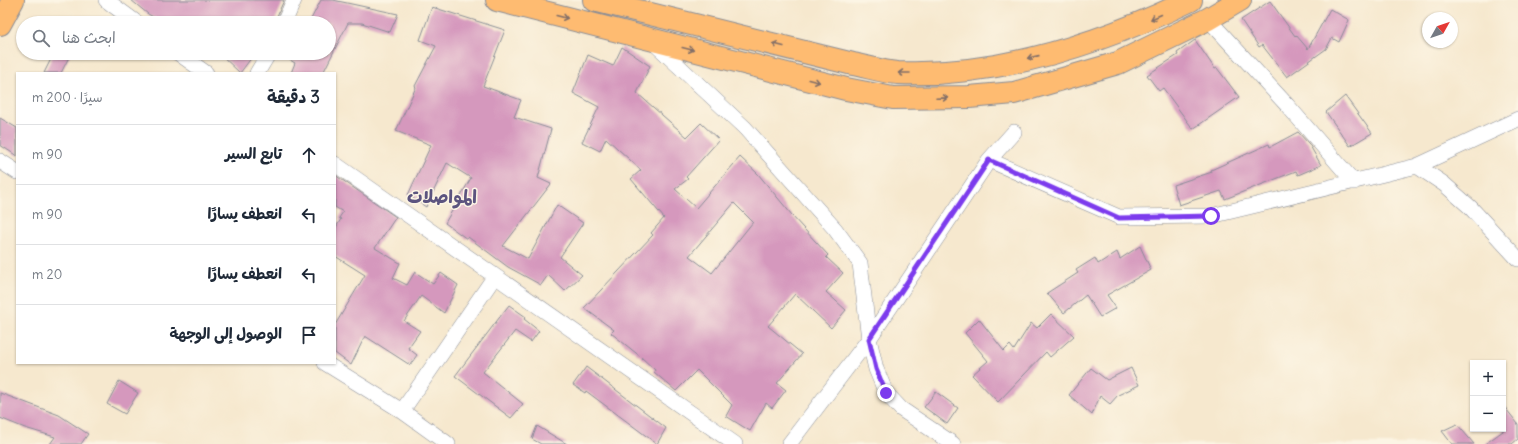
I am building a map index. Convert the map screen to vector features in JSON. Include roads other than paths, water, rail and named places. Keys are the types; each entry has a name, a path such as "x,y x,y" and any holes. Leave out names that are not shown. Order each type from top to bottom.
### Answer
{"main road":[{"path":"0,24 13,0"},
{"path":"497,0 846,89 893,98 929,99 1014,93 1118,62 1208,19 1240,0"},
{"path":"594,0 853,64 903,73 970,70 1057,52 1141,23 1191,0"}],"street":[{"path":"106,0 128,16"},
{"path":"287,16 294,0"},
{"path":"1208,19 1354,182"},
{"path":"649,39 745,128 834,229 860,263 869,339 876,369 886,393 901,409 953,444"},
{"path":"188,60 205,72"},
{"path":"258,72 265,60"},
{"path":"989,160 1119,218 1211,216 1417,166 1518,119"},
{"path":"789,444 869,339 989,160 1014,132"},
{"path":"0,161 16,171"},
{"path":"336,165 735,444"},
{"path":"1417,166 1444,184 1470,207 1518,259"},
{"path":"402,411 495,276"},
{"path":"327,364 402,411 448,444"}],"district":[{"name":"المواصلات","path":"442,197"}]}
